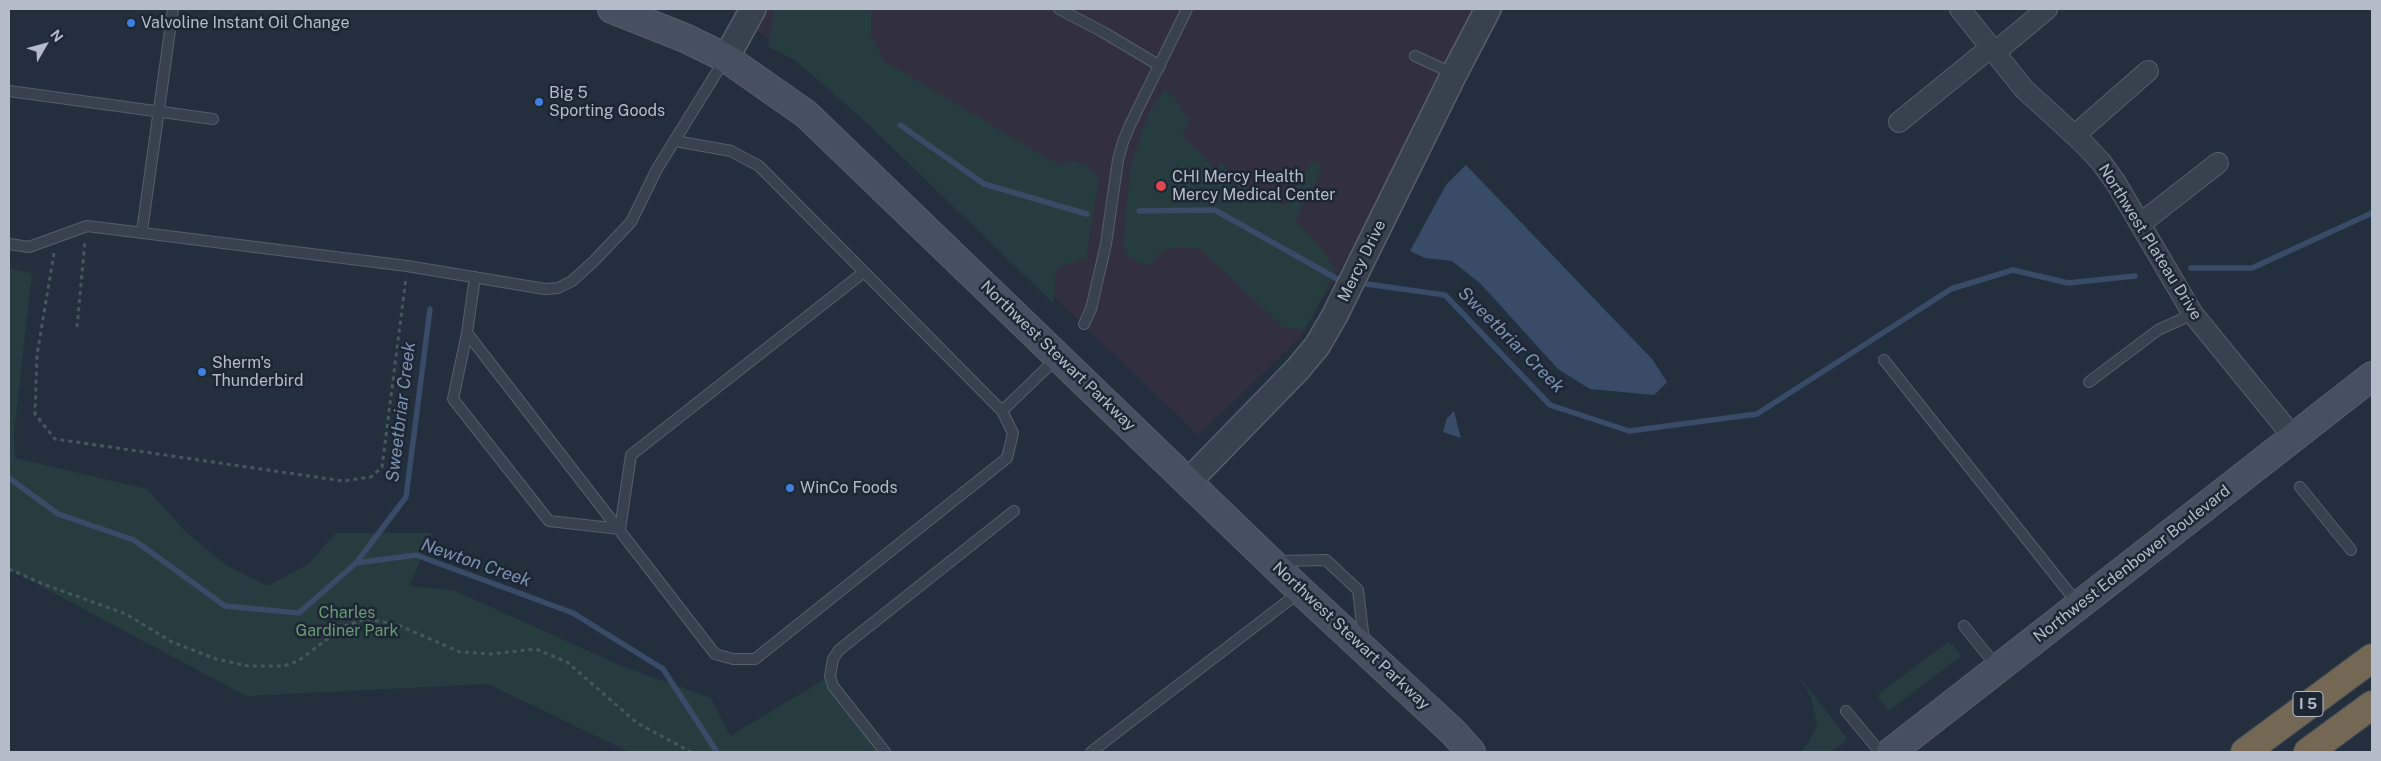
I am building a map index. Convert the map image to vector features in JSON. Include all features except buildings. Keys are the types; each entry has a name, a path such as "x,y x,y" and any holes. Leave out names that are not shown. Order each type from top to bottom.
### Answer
{"highway":[{"path":"2292,715 2372,649"},
{"name":"I 5","path":"2245,752 2292,715 2372,658"},
{"name":"I 5","path":"2308,752 2372,705"}],"main road":[{"name":"Northwest Stewart Parkway","path":"612,9 685,38 726,58 806,114 1302,591 1453,732 1471,752"},
{"name":"Northwest Edenbower Boulevard","path":"1892,752 2372,376"}],"street":[{"path":"726,58 753,9"},
{"name":"Mercy Drive","path":"1188,482 1297,370 1324,333 1353,281 1454,74 1488,9"},
{"name":"Northwest Plateau Drive","path":"1960,9 2024,89 2075,135 2101,162 2116,183 2193,314 2294,438"},
{"path":"1899,122 2047,9"},
{"path":"2075,135 2148,71"},
{"path":"2140,224 2218,163"}],"lane":[{"path":"142,231 173,9"},
{"path":"1059,9 1103,32 1160,66"},
{"path":"1084,324 1091,309 1106,244 1118,160 1130,125 1188,9"},
{"path":"1415,56 1454,74"},
{"path":"9,244 29,247 87,226 142,231 407,266 545,289 558,288 572,281 631,222 657,169 726,58"},
{"path":"9,91 213,119"},
{"path":"467,333 715,654 733,659 755,659 1007,458 1013,433 1002,411 759,166 732,151 675,141"},
{"path":"620,529 631,455 864,272"},
{"path":"475,277 467,333 453,399 549,520 620,529"},
{"path":"2089,382 2158,330 2193,314"},
{"path":"1002,411 1058,356"},
{"path":"1884,360 2078,605"},
{"path":"2300,487 2351,550"},
{"path":"885,752 833,686 830,676 833,659 839,650 1014,511"},
{"path":"1271,561 1326,560 1358,590 1365,650"},
{"path":"1091,752 1302,591"},
{"path":"1964,626 1998,668"},
{"path":"1846,712 1880,752"}],"path":[{"path":"77,327 87,226"},
{"path":"56,238 37,355 35,414 55,439 343,481 371,477 382,467 407,266"},
{"path":"9,569 43,584 126,614 172,642 216,659 248,666 284,666 298,661 345,626 365,619 396,624 460,652 491,654 536,649 567,662 638,723 691,752"}],"shaded area":[{"name":"CHI Mercy Health Mercy Medical Center","path":"730,9 1475,9 1353,248 1299,339 1198,435 874,124"}],"green space":[{"path":"774,9 871,9 871,36 884,61 1061,166 1067,160 1084,164 1099,177 1086,259 1070,263 1056,270 1053,303 868,124 795,60 768,47"},
{"path":"1164,90 1174,96 1185,116 1190,119 1182,136 1216,169 1222,161 1234,182 1285,206 1312,160 1321,165 1319,177 1295,220 1323,250 1335,269 1305,329 1284,328 1200,249 1177,247 1162,251 1153,263 1144,265 1129,257 1123,246 1130,168 1148,114"},
{"name":"Charles Gardiner Park","path":"9,269 32,273 14,434 15,458 147,489 185,531 226,565 267,586 307,565 336,533 432,533 409,586 453,590 624,667 711,698 730,736 830,676 889,752 629,752 488,684 246,696 9,569"},
{"path":"1948,642 1953,645 1961,656 1889,711 1878,697 1880,693"},
{"path":"1799,676 1847,738 1845,742 1831,752 1800,752 1808,744 1817,725 1811,697"}],"water":[{"path":"1466,165 1652,359 1667,382 1654,395 1590,389 1558,369 1481,284 1452,261 1425,258 1410,251 1446,185"},
{"path":"1454,411 1461,438 1443,432 1447,418"}],"waterway":[{"name":"Sweetbriar Creek","path":"900,125 984,184 1087,214"},
{"name":"Sweetbriar Creek","path":"1139,211 1215,210 1339,280 1345,281"},
{"name":"Sweetbriar Creek","path":"2191,268 2252,268 2372,213"},
{"name":"Sweetbriar Creek","path":"1359,283 1445,295 1550,405 1629,431 1757,414 1951,289 2013,270 2068,283 2135,276"},
{"name":"Sweetbriar Creek","path":"356,563 406,497 430,309"},
{"name":"Newton Creek","path":"9,478 58,514 134,540 225,606 299,613 356,563 416,555 573,613 663,669 717,752"}],"place":[{"name":"Valvoline Instant Oil Change","path":"131,23"},
{"name":"Big 5 Sporting Goods","path":"539,102"},
{"name":"CHI Mercy Health Mercy Medical Center","path":"1161,186"},
{"name":"Sherm's Thunderbird","path":"202,372"},
{"name":"WinCo Foods","path":"790,488"}]}
